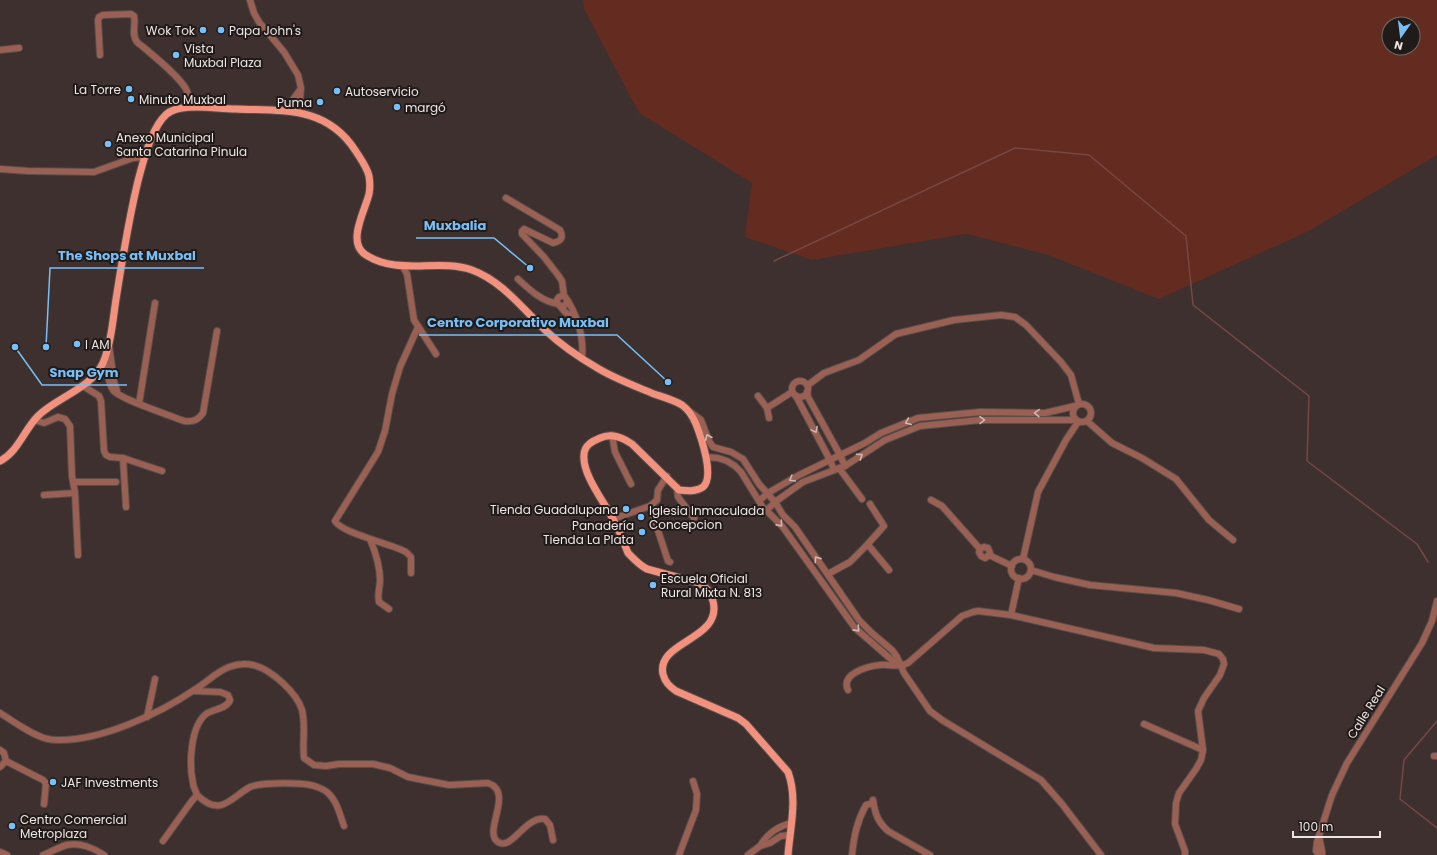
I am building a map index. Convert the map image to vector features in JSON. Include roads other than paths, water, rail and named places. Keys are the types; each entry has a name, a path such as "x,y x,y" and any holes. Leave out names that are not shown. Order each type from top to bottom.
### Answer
{"main road":[{"path":"0,461 8,457 34,420 50,406 82,386 98,372 109,344 125,241 144,157 162,118 173,110 189,107 285,110 318,118 334,126 347,138 369,175 370,188 357,233 356,242 361,252 379,261 402,266 414,267 450,265 463,267 480,273 508,293 546,331 568,350 618,379 677,403 689,411 694,420 706,456 708,475 707,482 699,490 680,490 632,444 625,439 612,435 602,437 590,443 586,448 584,454 586,468 598,495 613,519 628,552 642,566 706,586 712,596 715,610 710,623 697,635 675,649 667,657 664,662 664,678 667,684 676,691 738,718 746,724 783,764 788,772 793,790 788,855"}],"street":[{"path":"250,0 254,13 259,22 284,52 298,75 301,88 297,112"},
{"path":"100,55 99,17 103,15 131,14 134,16 135,20 134,37 137,42 168,69 183,85 187,91 189,107"},
{"path":"0,50 19,48"},
{"path":"285,110 301,88"},
{"path":"0,169 94,172 134,158 144,157"},
{"path":"506,198 560,230 562,234 562,238 553,243 524,230 522,231 522,234 544,257 562,281 566,298 578,321 583,348 582,358"},
{"path":"402,266 407,274 412,314 418,327 436,354"},
{"path":"518,279 548,302 559,305"},
{"path":"566,298 558,298 559,305 565,312 578,321"},
{"path":"139,404 155,303"},
{"path":"766,408 794,394 804,396 808,389 824,373 858,360 896,334 954,320 1008,316 1020,320 1026,325 1062,362 1071,375 1077,405 1072,412 1077,421"},
{"path":"411,573 411,561 409,554 402,549 370,539 340,526 335,521 378,452 385,431 392,394 400,367 418,327"},
{"path":"105,357 110,385 113,392 139,404 184,421 192,422 199,419 203,413 217,331"},
{"path":"109,344 114,382 118,395"},
{"path":"839,468 840,455 808,397 808,389 804,381 795,382 792,386 794,394 830,460 839,468 862,500"},
{"path":"82,386 99,396 101,401 105,454 108,457 123,458 162,471"},
{"path":"758,396 766,408 769,418"},
{"path":"760,500 768,493 798,475 865,443 881,433 918,418 980,412 1045,413 1077,405 1086,405 1090,408 1091,413 1087,421"},
{"path":"689,411 701,420 709,441 713,447 731,452 743,459 759,484 775,502 783,515 795,527 859,620 892,650 904,673 930,711 942,720 1041,780 1062,804 1101,855"},
{"path":"34,420 44,423 58,417 65,419 71,430 72,476 75,493 78,555"},
{"path":"767,510 775,502 802,482 839,468 885,440 920,426 980,420 1087,421 1112,443 1142,458 1176,479 1208,520 1233,540"},
{"path":"1024,559 1038,492 1077,421"},
{"path":"612,435 615,452 631,484"},
{"path":"706,456 718,458 736,466 751,490 760,500 762,506 782,526 855,628 892,661 901,666"},
{"path":"123,458 126,506"},
{"path":"613,519 650,506 657,500 658,490 667,476"},
{"path":"74,482 116,482"},
{"path":"677,487 678,497 694,518"},
{"path":"44,495 75,493"},
{"path":"931,500 942,506 980,549 979,552 981,556 985,558 989,555 1012,566"},
{"path":"828,574 850,562 884,526 870,504"},
{"path":"650,506 668,561 670,562"},
{"path":"370,539 374,548 380,581 377,597 379,602 390,609"},
{"path":"866,546 869,546 889,570"},
{"path":"1024,559 1030,564 1031,570 1027,577 1019,578 1014,575 1012,566 1015,561 1024,559"},
{"path":"1031,570 1090,585 1176,593 1239,609"},
{"path":"1011,616 1019,578"},
{"name":"Calle Real","path":"1321,855 1316,851 1317,842 1332,795 1347,763 1422,643 1432,621 1437,601"},
{"path":"848,690 846,682 852,674 858,670 880,664 901,666 908,663 958,619 967,613 978,611 1011,616 1154,648 1204,650 1219,654 1224,664 1220,675 1204,698 1198,711 1203,750 1201,760 1179,793 1176,803 1175,824 1185,851 1185,855"},
{"path":"0,713 48,740 72,740 95,736 147,717 194,691 228,667 245,664 259,666 272,674 296,697 304,719 302,745 304,758 314,765 326,766 339,764 373,764 390,768 408,777 449,785 488,783 496,789 499,795 494,831 495,839 498,842 504,844 511,841 534,820 540,818 545,819 550,825 553,840"},
{"path":"147,717 155,679"},
{"path":"194,691 220,692 228,695 230,698 227,705 206,714 197,727 194,737 192,766 193,784 198,795 203,800 216,806 230,802 251,787 259,785 282,784 317,786 328,793 334,802 344,826"},
{"path":"1144,724 1203,750"},
{"path":"0,750 4,753 6,760 43,780 46,784 44,804"},
{"path":"0,767 6,760"},
{"path":"679,855 696,810 697,794 693,782"},
{"path":"163,841 191,802 198,795"},
{"path":"852,855 854,835 859,818 866,805 873,802 878,822 888,831 930,855"},
{"path":"748,855 760,846 779,826 791,823"},
{"path":"760,846 770,843 780,836 790,835"},
{"path":"44,855 68,845 85,846 104,855"},
{"path":"0,852 7,855"}],"waterway":[{"path":"774,261 1015,148 1089,155 1186,236 1193,305 1309,396 1307,461 1417,544 1428,562"},
{"path":"1437,721 1404,760 1400,799 1437,828"}],"place":[{"name":"Wok Tok","path":"203,30"},
{"name":"Papa John's","path":"221,30"},
{"name":"Vista Muxbal Plaza","path":"176,55"},
{"name":"La Torre","path":"129,89"},
{"name":"Autoservicio","path":"337,91"},
{"name":"Minuto Muxbal","path":"131,99"},
{"name":"Puma","path":"320,102"},
{"name":"margó","path":"397,107"},
{"name":"Anexo Municipal Santa Catarina Pinula","path":"108,144"},
{"name":"Muxbalia","path":"530,268"},
{"name":"I AM","path":"77,344"},
{"name":"Snap Gym","path":"15,347"},
{"name":"The Shops at Muxbal","path":"46,347"},
{"name":"Centro Corporativo Muxbal","path":"668,382"},
{"name":"Tienda Guadalupana","path":"626,509"},
{"name":"Iglesia Inmaculada Concepcion","path":"641,517"},
{"name":"Panadería Tienda La Plata","path":"642,532"},
{"name":"Escuela Oficial Rural Mixta N. 813","path":"653,585"},
{"name":"JAF Investments","path":"53,782"},
{"name":"Centro Comercial Metroplaza","path":"12,826"}]}
